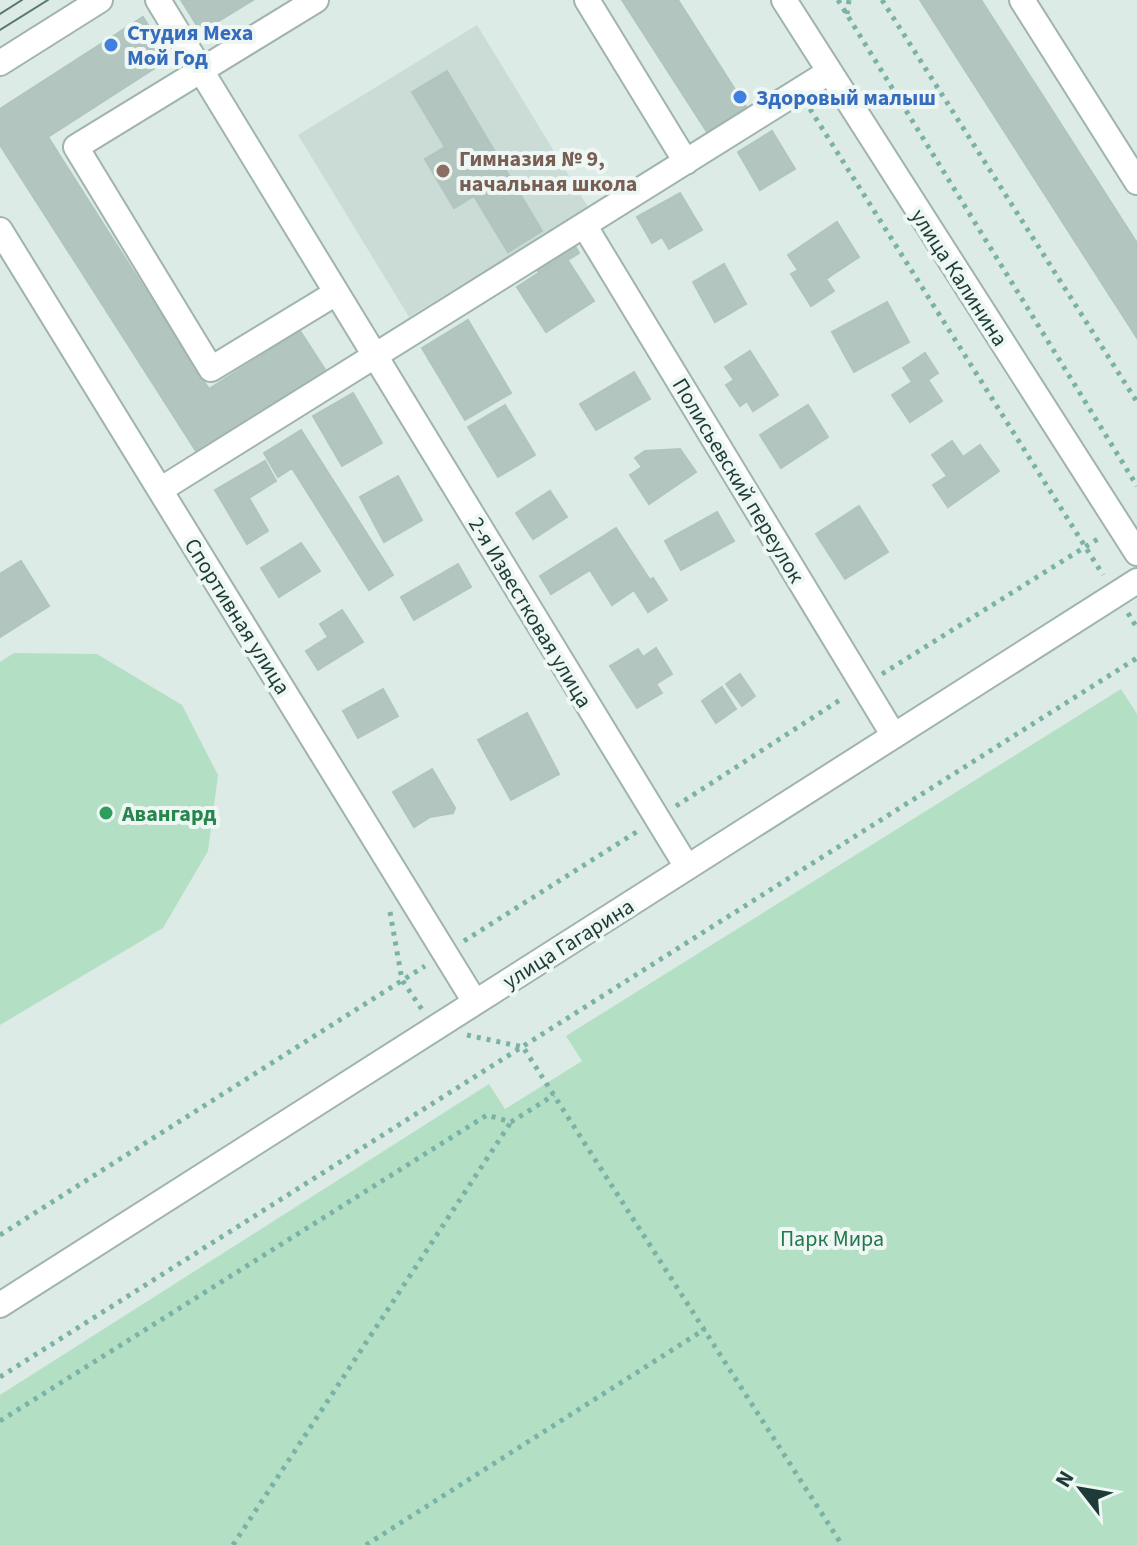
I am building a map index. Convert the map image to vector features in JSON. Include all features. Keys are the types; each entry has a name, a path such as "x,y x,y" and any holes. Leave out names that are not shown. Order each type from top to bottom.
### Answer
{"street":[{"path":"0,63 100,0"},
{"name":"2-я Известковая улица","path":"158,0 687,867"},
{"path":"316,0 76,147 211,369 336,293"},
{"path":"587,0 686,162"},
{"name":"улица Калинина","path":"784,0 1137,553"},
{"path":"1022,0 1137,182"},
{"path":"160,490 829,72"},
{"name":"Полисьевский переулок","path":"584,225 894,736"},
{"name":"Спортивная улица","path":"0,230 475,1002"},
{"name":"улица Гагарина","path":"0,1305 1137,581"}],"path":[{"path":"838,0 1137,486"},
{"path":"847,15 849,0"},
{"path":"882,0 1137,402"},
{"path":"799,91 1137,628"},
{"path":"0,1235 863,685 1119,526"},
{"path":"0,1377 1137,658"},
{"path":"233,1545 511,1122 554,1095"},
{"path":"0,1421 487,1115 511,1122"},
{"path":"366,1545 705,1329"}],"shaded area":[{"name":"Гимназия № 9, начальная школа","path":"477,25 588,207 409,317 298,135"}],"green space":[{"name":"Авангард","path":"14,653 97,654 182,705 218,775 208,851 163,928 0,1025 0,662"},
{"name":"Парк Мира","path":"1121,689 1137,714 1137,1545 0,1545 0,1395 489,1084 505,1109 582,1061 566,1036"}],"building":[{"path":"181,0 253,0 201,32"},
{"path":"622,0 678,0 748,110 709,135"},
{"path":"920,0 981,0 1041,93 1137,243 1137,338"},
{"path":"143,17 169,59 48,137 107,230 70,254 0,145 0,109"},
{"path":"447,71 542,231 508,252 474,196 454,208 425,159 445,147 412,92"},
{"path":"772,131 795,169 760,190 738,152"},
{"path":"680,193 702,230 669,249 662,237 652,243 637,217"},
{"path":"837,222 859,257 826,279 834,291 811,306 791,274 798,270 788,255"},
{"path":"107,230 209,389 300,331 326,371 198,454 70,254"},
{"path":"571,239 579,253 568,260 565,256 539,273 533,263"},
{"path":"565,256 594,301 546,332 517,287"},
{"path":"724,264 746,304 715,322 693,282"},
{"path":"887,302 909,342 854,372 832,332"},
{"path":"468,320 511,393 465,420 422,348"},
{"path":"750,351 778,395 753,411 747,401 740,406 726,385 734,380 725,367"},
{"path":"925,353 938,373 928,380 942,401 910,422 892,395 912,382 903,368"},
{"path":"634,372 650,399 596,430 580,404"},
{"path":"353,393 382,443 342,466 313,416"},
{"path":"505,405 535,455 498,477 468,427"},
{"path":"808,405 828,437 781,468 760,435"},
{"path":"301,430 393,575 369,590 292,468 278,477 264,453"},
{"path":"952,441 963,457 980,445 999,471 948,507 933,485 947,476 932,455"},
{"path":"680,449 696,472 649,504 630,475 642,467 635,458 645,451"},
{"path":"265,461 276,481 249,498 268,531 247,544 215,490"},
{"path":"398,476 422,520 384,542 360,497"},
{"path":"550,491 567,517 533,539 516,513"},
{"path":"859,506 888,552 845,579 816,534"},
{"path":"717,512 734,541 681,570 665,541"},
{"path":"616,528 667,600 648,612 634,590 612,605 590,570 551,594 540,576"},
{"path":"301,543 320,571 279,597 261,568"},
{"path":"21,561 49,606 0,637 0,574"},
{"path":"458,564 471,587 414,620 401,597"},
{"path":"342,610 363,642 318,670 306,651 328,637 320,624"},
{"path":"656,648 672,674 656,684 662,693 637,708 610,666 638,649 643,657"},
{"path":"740,674 755,696 742,706 726,684"},
{"path":"722,687 736,709 716,723 702,701"},
{"path":"383,689 398,716 358,738 343,711"},
{"path":"527,713 559,774 511,800 478,740"},
{"path":"432,769 455,808 453,813 430,817 414,827 393,792"}],"tram line":[{"path":"0,14 22,0"},
{"path":"0,30 48,0"}],"place":[{"name":"Студия Меха Мой Год","path":"111,45"},
{"name":"Здоровый малыш","path":"740,97"},
{"name":"Гимназия № 9, начальная школа","path":"443,171"},
{"name":"Авангард","path":"106,813"}]}
